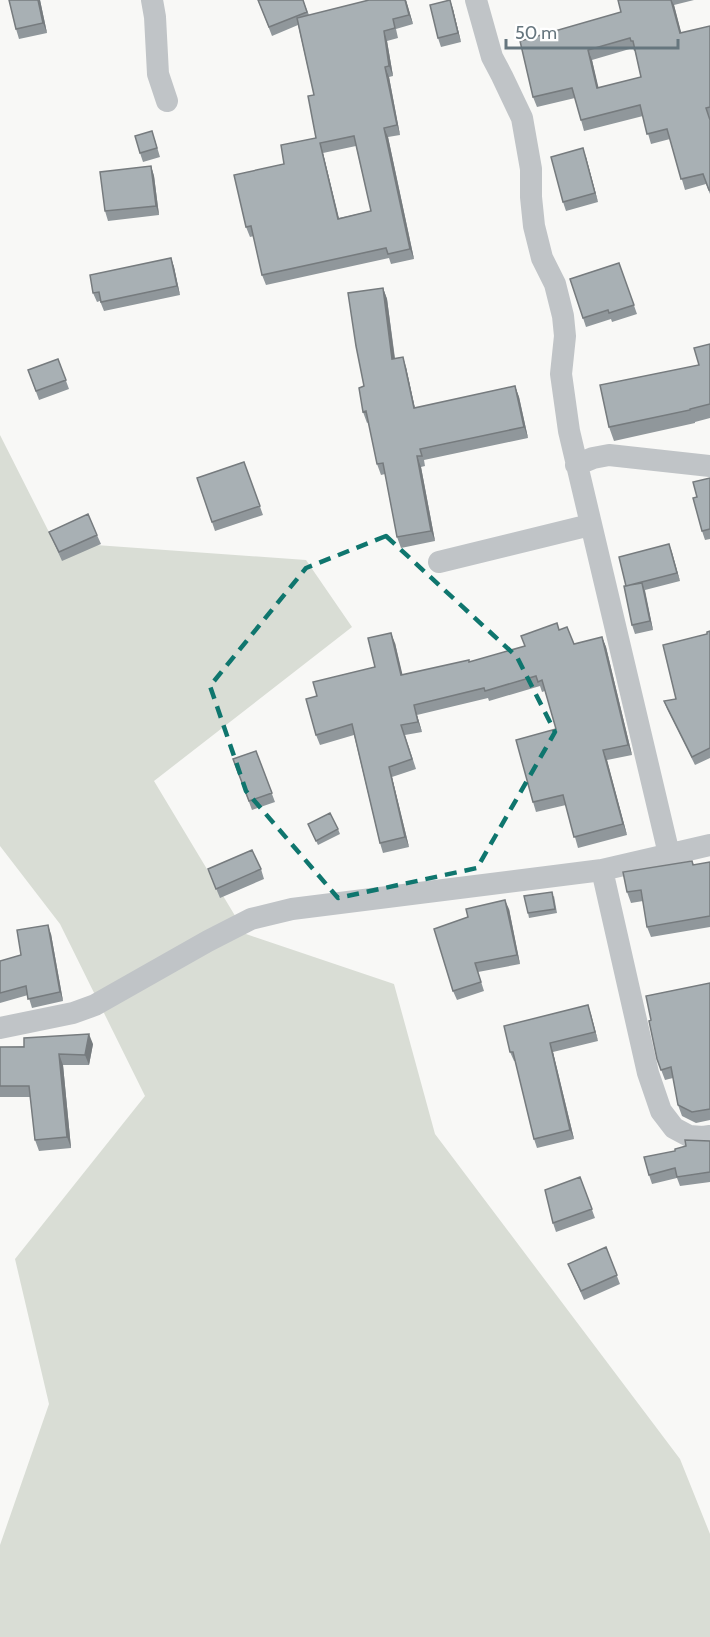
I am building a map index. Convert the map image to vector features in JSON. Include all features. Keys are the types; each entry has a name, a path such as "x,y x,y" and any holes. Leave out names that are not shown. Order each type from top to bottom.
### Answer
{"street":[{"path":"152,0 158,74 167,101"},
{"path":"476,0 492,57 522,118 531,169 534,226 542,258 555,284 563,316 565,336 561,374 568,431 669,854"},
{"path":"576,465 609,455 710,466"},
{"path":"439,562 590,525"},
{"path":"0,1028 73,1013 95,1005 251,919 292,909 602,870 710,845"},
{"path":"602,870 648,1073 661,1111 674,1128 689,1136 710,1136"}],"highlighted area":[{"path":"386,536 517,657 555,732 477,868 338,898 246,791 210,686 306,568"}],"shaded area":[{"path":"0,435 54,542 306,560 352,627 154,781 246,934 394,984 435,1134 680,1459 710,1534 710,1637 0,1637 0,1545 49,1404 15,1259 145,1096 60,924 0,846"}],"building":[{"path":"9,0 38,0 43,23 16,29"},
{"path":"258,0 303,0 307,12 269,27"},
{"path":"369,0 405,0 409,15 393,19 395,28 384,31 389,66 385,67 397,125 384,128 410,249 388,254 386,248 262,275 251,226 246,227 234,175 284,164 281,145 316,138 308,96 314,95 297,18","holes":["354,136 371,211 338,219 320,143"]},
{"path":"450,0 458,33 438,38 430,5"},
{"path":"618,0 671,0 680,33 710,26 710,107 706,108 710,120 710,190 703,174 681,179 667,129 647,134 640,105 581,120 572,88 533,97 520,41 621,12","holes":["630,38 633,41 641,77 597,88 588,50"]},
{"path":"152,131 157,148 140,153 135,136"},
{"path":"583,148 595,193 563,202 551,157"},
{"path":"151,166 156,206 105,211 100,172"},
{"path":"171,258 177,286 101,302 99,292 93,293 90,275"},
{"path":"619,263 634,305 583,318 570,279"},
{"path":"383,288 392,359 403,357 414,408 515,386 524,427 420,449 422,456 417,456 431,531 397,537 383,463 377,464 366,411 363,412 359,388 364,386 348,293"},
{"path":"710,344 710,404 609,427 600,385 699,365 694,348"},
{"path":"58,359 66,380 36,391 28,370"},
{"path":"244,462 260,506 212,522 197,478"},
{"path":"710,478 710,529 702,531 693,498 697,497 693,482"},
{"path":"88,514 97,535 59,552 49,532"},
{"path":"669,544 677,573 626,586 619,557"},
{"path":"642,583 650,621 632,625 624,586"},
{"path":"557,623 559,630 567,627 574,644 602,637 628,745 603,750 623,824 574,837 563,795 533,802 516,740 556,729 542,680 538,682 536,676 485,691 484,688 414,705 418,722 401,725 412,759 389,767 405,837 380,843 352,724 316,735 306,699 317,696 313,682 375,667 368,638 391,633 401,675 469,660 469,662 525,646 521,636"},
{"path":"710,631 710,748 692,757 664,701 676,699 663,645 707,634"},
{"path":"256,751 272,793 249,801 233,759"},
{"path":"330,813 338,829 316,841 308,824"},
{"path":"252,850 261,869 216,889 208,869"},
{"path":"692,861 693,865 710,862 710,916 647,927 641,890 627,892 623,872"},
{"path":"552,892 555,909 528,913 524,896"},
{"path":"505,900 517,955 475,963 481,982 453,991 434,929 468,917 466,909"},
{"path":"48,925 60,992 28,999 26,986 0,993 0,961 21,955 17,930"},
{"path":"710,983 710,1109 692,1112 678,1105 671,1067 661,1070 649,1021 651,1020 646,996"},
{"path":"588,1005 595,1032 550,1043 570,1130 534,1139 513,1052 510,1052 504,1026"},
{"path":"89,1034 85,1055 59,1054 67,1137 35,1140 29,1086 0,1086 0,1047 24,1047 24,1038"},
{"path":"685,1140 710,1141 710,1172 677,1177 675,1168 649,1175 644,1157 675,1151 675,1149 686,1146"},
{"path":"580,1177 592,1209 553,1223 545,1190"},
{"path":"606,1247 617,1275 581,1291 568,1264"}]}
